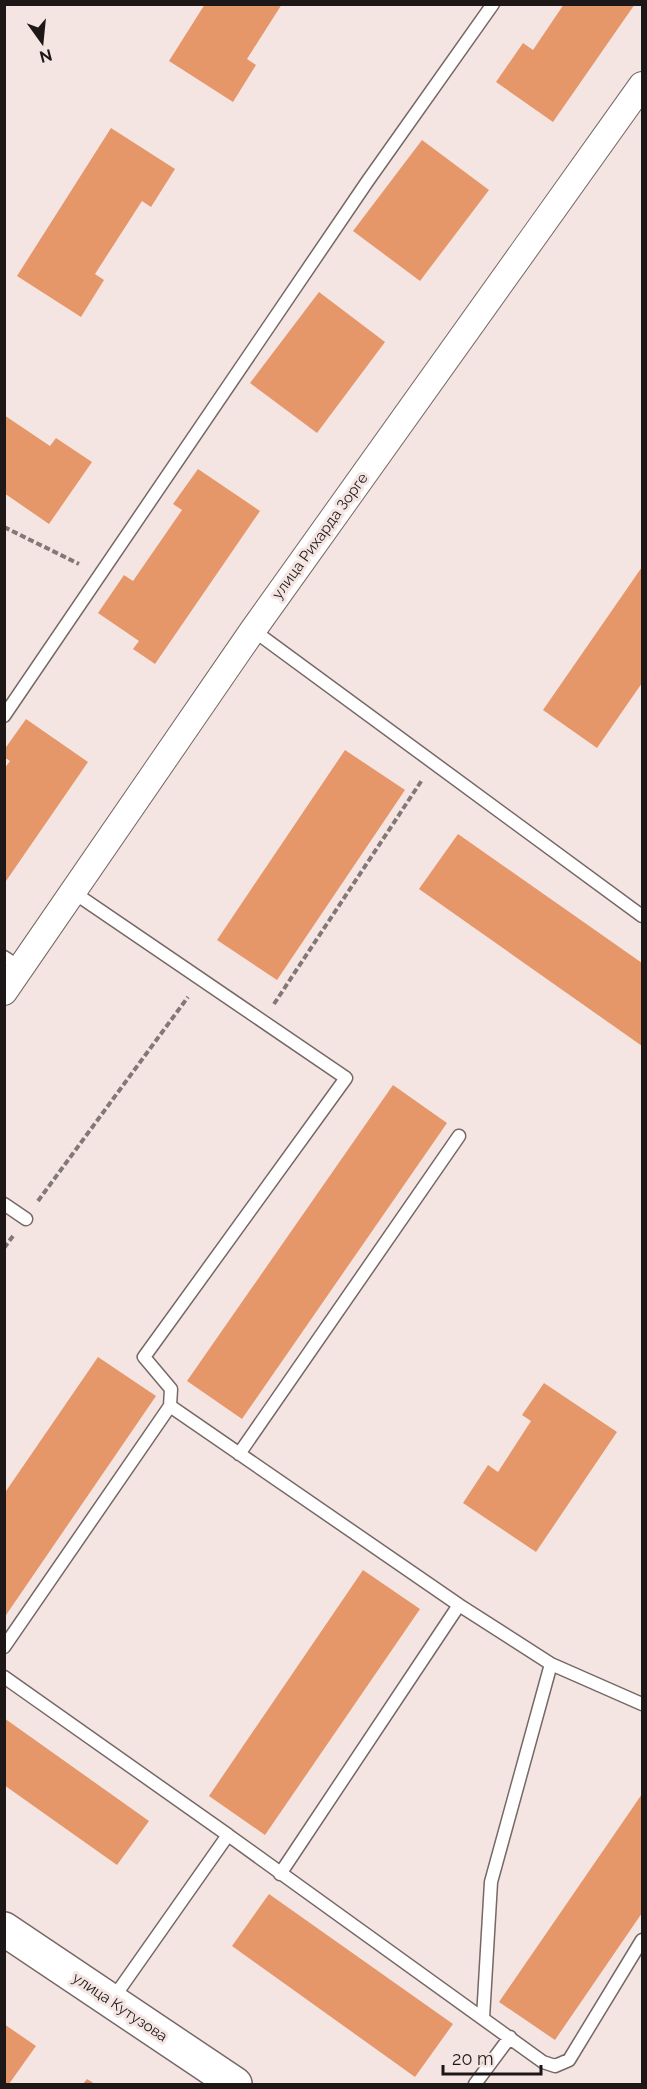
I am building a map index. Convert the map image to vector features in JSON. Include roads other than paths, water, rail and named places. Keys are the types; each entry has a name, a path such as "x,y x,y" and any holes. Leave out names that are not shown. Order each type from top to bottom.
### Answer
{"main road":[{"name":"улица Кутузова","path":"4,1929 235,2085"}],"street":[{"name":"улица Рихарда Зорге","path":"4,992 13,963 73,892 254,630 642,85"}],"lane":[{"path":"4,716 367,182 493,4"},
{"path":"254,630 642,916"},
{"path":"4,1647 170,1406 171,1389 144,1357 346,1078 73,892"},
{"path":"239,1454 459,1136"},
{"path":"4,1204 26,1219"},
{"path":"170,1406 459,1605 551,1664 642,1704"},
{"path":"280,1874 459,1605"},
{"path":"483,2018 491,1882 551,1664"},
{"path":"4,1677 543,2062 555,2066 569,2060 642,1940"},
{"path":"112,2001 228,1835"},
{"path":"475,2085 510,2037"}]}
